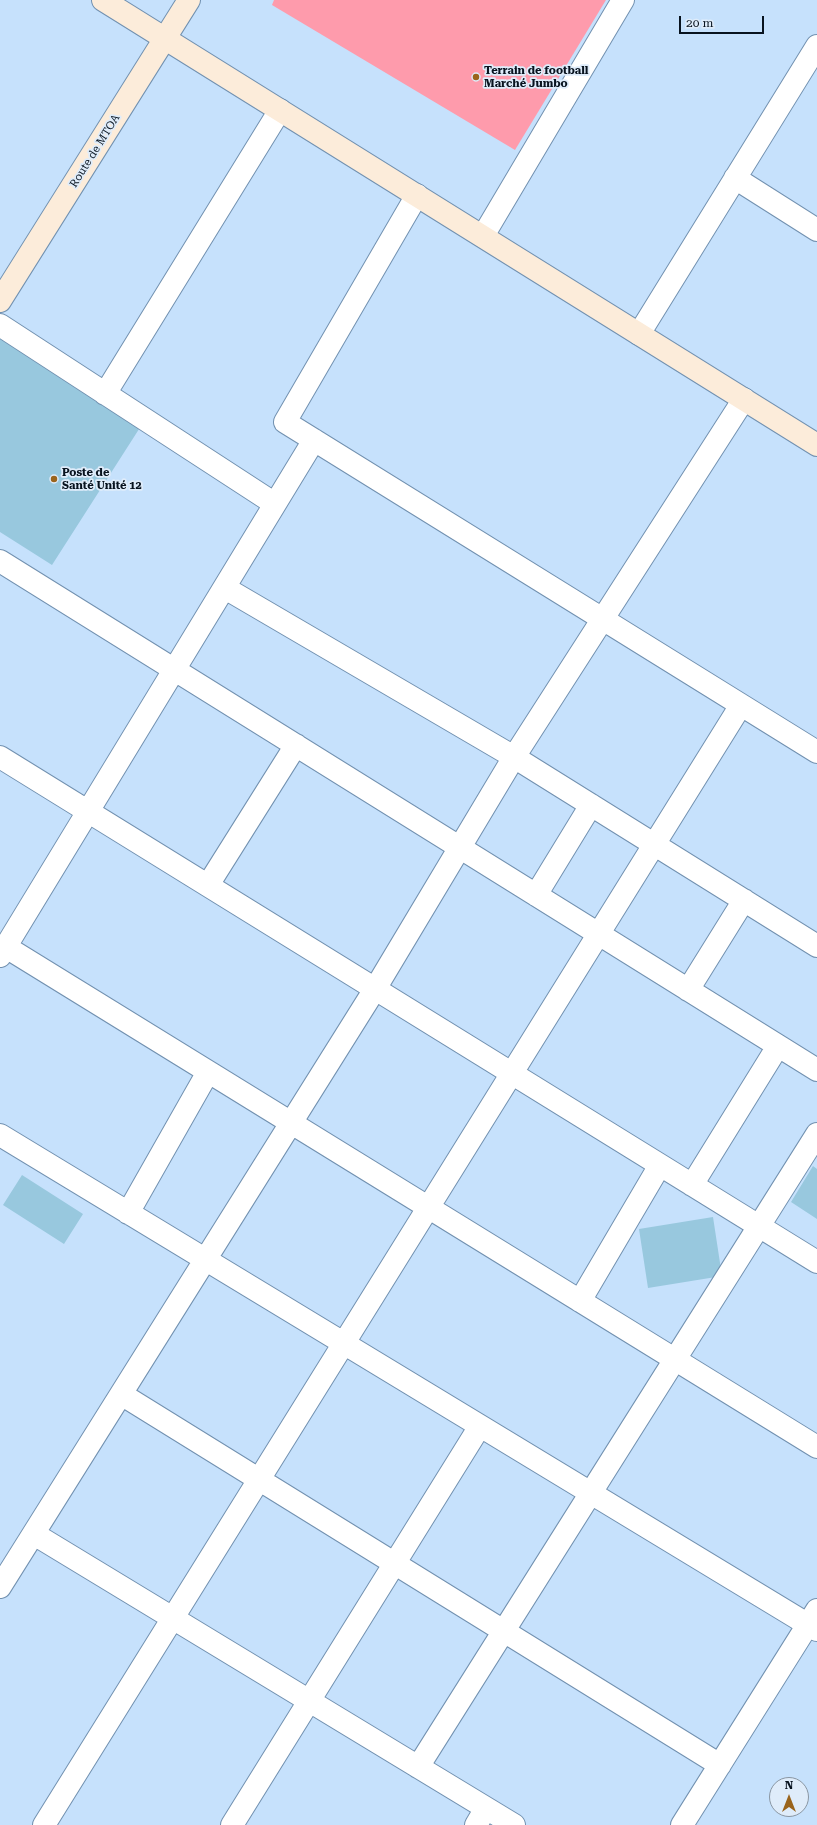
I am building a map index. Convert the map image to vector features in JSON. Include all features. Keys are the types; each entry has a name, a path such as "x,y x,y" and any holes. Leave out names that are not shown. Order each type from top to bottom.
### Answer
{"street":[{"path":"103,0 817,445"},
{"name":"Route de MTOA","path":"0,301 189,0"},
{"path":"483,236 623,0"},
{"path":"639,334 735,178 810,75 817,46"},
{"path":"105,394 280,110"},
{"path":"735,178 817,230"},
{"path":"417,196 285,422 817,752"},
{"path":"0,325 275,504"},
{"path":"0,1587 376,989 514,757 744,399"},
{"path":"314,440 3,952 208,1072 817,1447"},
{"path":"0,561 817,1070"},
{"path":"225,588 514,757 817,946"},
{"path":"44,1825 741,705"},
{"path":"208,885 296,745"},
{"path":"0,757 817,1262"},
{"path":"536,895 591,805"},
{"path":"688,990 744,900"},
{"path":"692,1185 778,1046"},
{"path":"128,1213 208,1072"},
{"path":"418,1767 817,1134"},
{"path":"0,1135 591,1493 814,1621 682,1825"},
{"path":"580,1301 660,1165"},
{"path":"121,1394 720,1765"},
{"path":"232,1825 480,1426"},
{"path":"34,1534 418,1767 481,1817 514,1825"}],"shaded area":[{"name":"Terrain de football Marché Jumbo","path":"274,0 606,0 515,150 272,5"}],"building":[{"name":"Poste de Santé Unité 12","path":"0,334 141,426 52,565 0,532"},
{"path":"813,1166 817,1169 817,1219 791,1202"},
{"path":"22,1175 83,1214 64,1244 3,1205"},
{"path":"713,1217 722,1276 648,1288 639,1229"}],"place":[{"name":"Terrain de football Marché Jumbo","path":"476,77"},
{"name":"Poste de Santé Unité 12","path":"54,479"}]}
